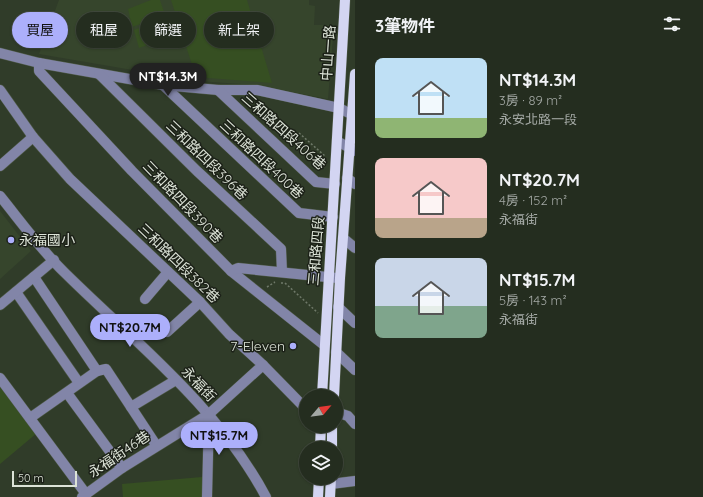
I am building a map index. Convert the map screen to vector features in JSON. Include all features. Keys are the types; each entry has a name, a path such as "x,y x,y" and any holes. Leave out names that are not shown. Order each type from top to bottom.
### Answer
{"main road":[{"name":"中山一路","path":"346,0 348,113"},
{"name":"中山一路","path":"348,113 355,74"},
{"name":"三和路四段","path":"322,389 325,319 337,141 348,113"},
{"name":"三和路四段","path":"334,389 343,238 351,181 353,150 348,113"},
{"path":"318,497 319,485"},
{"path":"330,497 331,485"}],"street":[{"path":"0,53 38,63 163,85 218,90 257,90 348,113"},
{"name":"三和路四段390巷","path":"38,63 39,71 132,171 231,271 324,345"},
{"name":"三和路四段396巷","path":"98,73 197,172 281,249 282,272"},
{"name":"三和路四段400巷","path":"163,85 299,213 333,217"},
{"name":"三和路四段382巷","path":"0,90 33,137 70,178 200,302 229,334 263,365 299,402"},
{"name":"三和路四段406巷","path":"218,90 316,182 335,184"},
{"path":"0,166 33,137"},
{"path":"337,141 353,150"},
{"name":"永福街","path":"0,196 54,260 141,343 209,414 254,475 266,497"},
{"path":"343,238 355,248"},
{"path":"0,305 54,260"},
{"path":"231,271 238,268 340,278"},
{"path":"145,299 168,272"},
{"path":"34,277 97,371"},
{"path":"16,292 80,383"},
{"path":"167,332 200,302"},
{"path":"338,307 355,323"},
{"path":"336,352 355,370"},
{"name":"永福街46巷","path":"84,495 156,445 209,414 263,365"},
{"path":"30,418 97,371 106,369 156,445"},
{"path":"0,378 84,495"},
{"path":"131,407 176,380"},
{"path":"67,393 122,468"},
{"path":"207,497 209,414"},
{"path":"343,414 348,416 355,424"},
{"path":"343,480 355,480"}],"path":[{"path":"299,133 325,156"},
{"path":"262,296 267,285 276,282 285,283 325,319"}],"shaded area":[{"path":"59,0 309,0 309,5 315,6 314,25 334,25 328,99 256,85 197,81 39,54 41,48 68,48 68,12 55,12"},
{"name":"永福國小","path":"0,211 31,251 0,279"}],"green space":[{"path":"151,0 160,0 164,12 140,12 140,24 132,27 132,12 129,12 128,9"},
{"path":"171,0 247,0 251,12 204,12 204,48 261,48 272,83 196,77 187,48 196,48 196,12 175,12"},
{"path":"140,28 139,48 134,30"},
{"path":"0,384 37,433 0,464"},
{"path":"202,477 202,497 123,497 122,484"}],"place":[{"name":"永福國小","path":"11,240"},
{"name":"7-Eleven","path":"293,346"}]}
